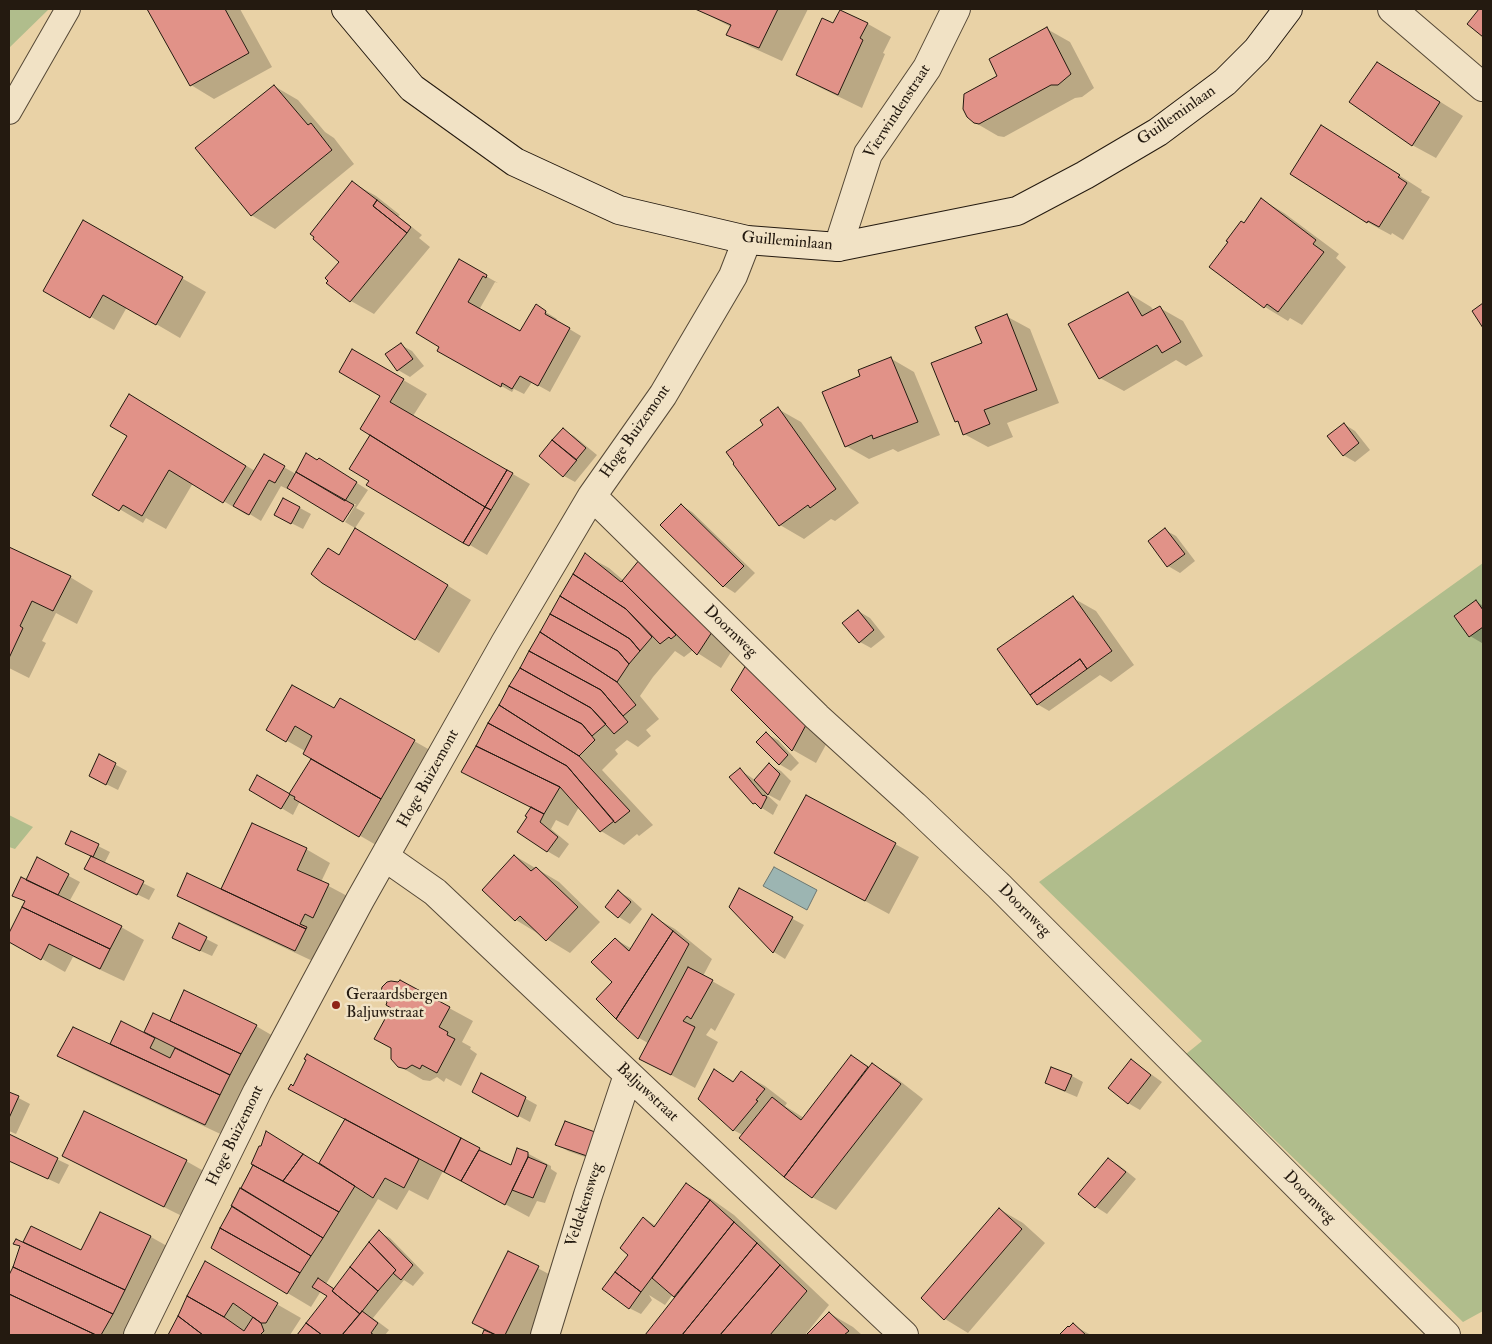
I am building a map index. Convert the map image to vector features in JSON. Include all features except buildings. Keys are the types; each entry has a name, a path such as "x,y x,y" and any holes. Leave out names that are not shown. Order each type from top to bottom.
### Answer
{"street":[{"name":"Guilleminlaan","path":"346,9 412,88 515,162 619,210 747,240 838,247 1017,211 1085,175 1158,132 1225,82 1257,50 1288,9"},
{"name":"Vierwindenstraat","path":"838,247 868,154 927,68 956,9"},
{"path":"1392,9 1483,87"},
{"name":"Hoge Buizemont","path":"138,1335 257,1092 384,857 505,643 592,496 663,395 733,276 747,240"},
{"name":"Doornweg","path":"592,496 818,717 1000,886 1446,1335"},
{"name":"Baljuwstraat","path":"384,857 436,892 904,1335"},
{"name":"Veldekensweg","path":"545,1335 588,1195 628,1075"}],"lane":[{"path":"9,112 68,9"}],"green space":[{"path":"9,9 49,9 9,48"},
{"path":"1483,563 1483,1311 1463,1322 1186,1054 1202,1041 1039,882"},
{"path":"9,815 33,827 15,849 9,847"}],"water":[{"path":"774,867 817,890 807,910 763,886"}],"place":[{"name":"Geraardsbergen Baljuwstraat","path":"336,1005"}]}
